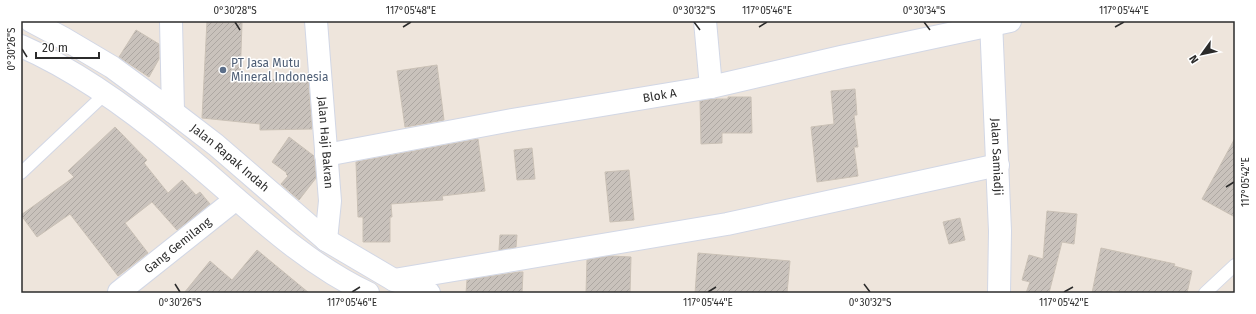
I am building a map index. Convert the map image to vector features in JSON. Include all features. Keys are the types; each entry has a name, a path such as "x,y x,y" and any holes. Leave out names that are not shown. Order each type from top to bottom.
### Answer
{"street":[{"name":"Jalan Rapak Indah","path":"31,21 112,67 173,112 216,145 326,240 394,280 429,293"},
{"path":"171,21 173,112"},
{"name":"Jalan Haji Bakran","path":"316,21 330,201 326,240"},
{"path":"705,21 711,87"},
{"name":"Blok A","path":"326,155 512,120 711,87 997,22"},
{"name":"Jalan Samiadji","path":"997,22 1000,231 999,293"},
{"path":"21,46 47,58 106,93 178,148 236,199 315,262 350,284 368,293"},
{"path":"394,280 727,224 998,165"},
{"name":"Gang Gemilang","path":"119,292 236,199"}],"lane":[{"path":"21,174 106,93"},
{"path":"1205,293 1235,265"}],"building":[{"path":"207,21 242,23 240,80 308,79 312,129 260,130 260,124 202,118"},
{"path":"136,30 159,44 159,59 149,77 119,57"},
{"path":"437,65 444,120 405,127 397,71"},
{"path":"855,89 857,115 854,115 858,147 854,147 858,176 817,182 811,127 834,124 831,91"},
{"path":"728,97 751,97 752,133 722,133 722,143 701,144 700,101 728,99"},
{"path":"115,127 147,160 144,163 168,193 182,180 196,195 200,192 210,204 177,230 152,202 125,223 148,253 118,276 70,214 37,237 21,215 74,177 68,171"},
{"path":"289,137 314,156 316,178 299,200 281,184 288,176 286,174 287,173 272,162"},
{"path":"1235,138 1235,217 1202,199"},
{"path":"478,139 485,191 442,196 443,200 391,204 392,217 390,217 390,242 363,242 363,217 358,217 356,162"},
{"path":"532,148 535,179 517,180 514,150"},
{"path":"629,170 634,220 610,222 605,172"},
{"path":"1047,211 1077,214 1074,244 1062,242 1049,293 1026,293 1030,282 1022,280 1029,255 1043,259"},
{"path":"960,218 965,240 949,244 943,222"},
{"path":"500,235 517,235 516,247 499,250"},
{"path":"1101,248 1175,264 1174,266 1192,271 1187,293 1127,293 1112,290 1112,293 1092,293"},
{"path":"257,250 309,293 184,293 210,261 232,280"},
{"path":"698,253 790,261 787,293 695,293"},
{"path":"611,256 631,257 630,293 586,293 587,260"},
{"path":"523,272 522,293 466,293 467,280"}],"place":[{"name":"PT Jasa Mutu Mineral Indonesia","path":"223,70"}]}
